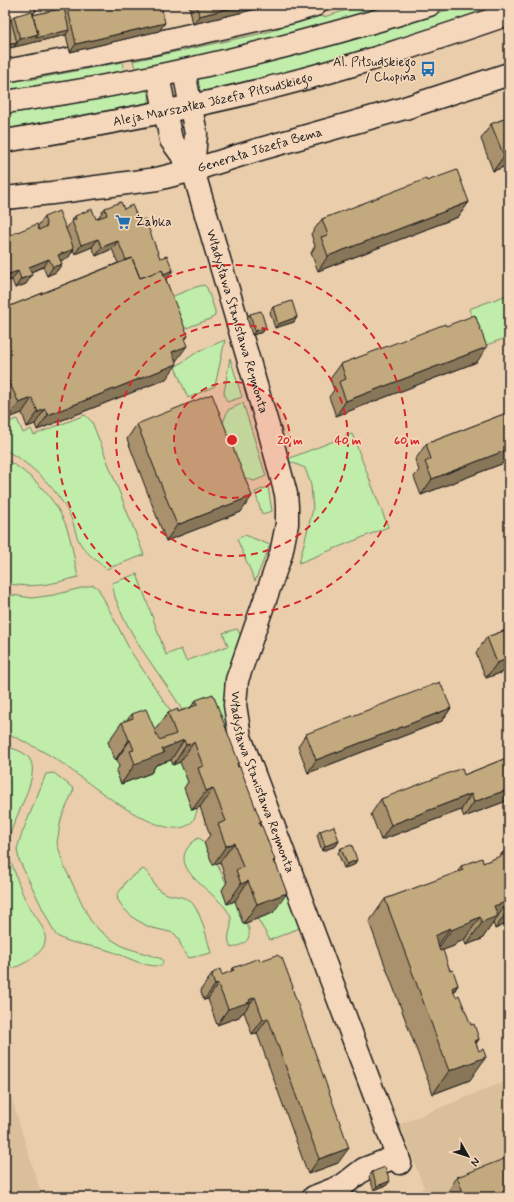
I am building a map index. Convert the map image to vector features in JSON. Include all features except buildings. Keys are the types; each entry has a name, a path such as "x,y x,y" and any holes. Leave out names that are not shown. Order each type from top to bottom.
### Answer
{"street":[{"path":"5,12 25,5"},
{"path":"5,71 151,44 292,12 315,5"},
{"path":"5,102 102,87 184,71 309,40 429,5"},
{"name":"Aleja Marszałka Józefa Piłsudskiego","path":"5,141 190,107 270,88 340,69 509,14"},
{"name":"Władysława Stanisława Reymonta","path":"184,71 196,134 193,170"},
{"name":"Generała Józefa Bema","path":"5,198 157,179 193,170 257,150 405,108 509,74"},
{"name":"Władysława Stanisława Reymonta","path":"158,76 171,140 193,170 286,494 287,524 281,554 237,680 235,705 240,737 399,1159 364,1169 342,1186 314,1197"}],"shaded area":[{"path":"5,1078 42,1197 5,1197"},
{"path":"509,1080 509,1197 407,1197 424,1188 400,1124"},
{"path":"390,1189 402,1197 368,1197"}],"green space":[{"path":"363,5 395,5 298,33 136,70 133,61 268,32 281,27 289,18 309,13 324,17"},
{"path":"462,5 502,5 400,39 321,63 197,93 195,80 199,78 413,21"},
{"path":"122,62 124,72 5,91 5,77 15,75 29,80"},
{"path":"143,90 149,94 149,101 146,105 5,130 5,113"},
{"path":"204,285 207,288 215,311 215,316 173,333 161,301"},
{"path":"507,295 509,299 509,337 483,346 469,309"},
{"path":"225,340 215,386 188,398 175,367 199,351"},
{"path":"230,358 242,397 227,402 224,393"},
{"path":"243,403 266,476 254,481 243,477 222,425 228,410"},
{"path":"85,415 92,422 144,555 106,569 84,549 78,540 67,509 44,479 25,463 5,450 5,422 6,423 17,419 23,433 31,429 34,435"},
{"path":"352,434 388,527 299,563 313,509 311,485 305,468 289,460 290,458"},
{"path":"5,459 32,478 48,494 54,503 65,523 78,577 50,584 33,586 5,583"},
{"path":"268,487 272,511 262,514 255,492"},
{"path":"245,535 270,545 255,581 237,539"},
{"path":"137,574 166,655 181,649 186,661 228,646 223,633 237,629 241,636 253,799 190,723 175,698 140,647 123,617 115,597 112,583"},
{"path":"93,585 98,588 131,652 172,713 198,801 192,821 179,828 159,825 136,814 112,800 59,761 5,732 5,594 32,598 54,595"},
{"path":"5,746 18,750 24,754 29,758 32,767 28,790 11,831 7,853 24,897 42,927 45,942 40,952 35,956 16,967 5,970"},
{"path":"54,773 74,789 61,819 57,843 64,866 90,920 109,938 124,947 162,959 163,963 161,966 147,965 101,948 64,940 58,937 53,930 19,860 17,849 46,774"},
{"path":"259,812 302,927 270,940 256,916"},
{"path":"198,838 208,846 249,929 249,937 239,946 231,948 229,943 231,923 230,915 187,869 184,859 187,849"},
{"path":"143,869 148,873 158,889 192,902 202,923 211,953 189,958 174,933 149,927 135,919 124,909 118,900 117,895 126,881"}],"place":[{"name":"Al. Piłsudskiego / Chopina","path":"428,69"},
{"name":"Żabka","path":"123,222"}]}
